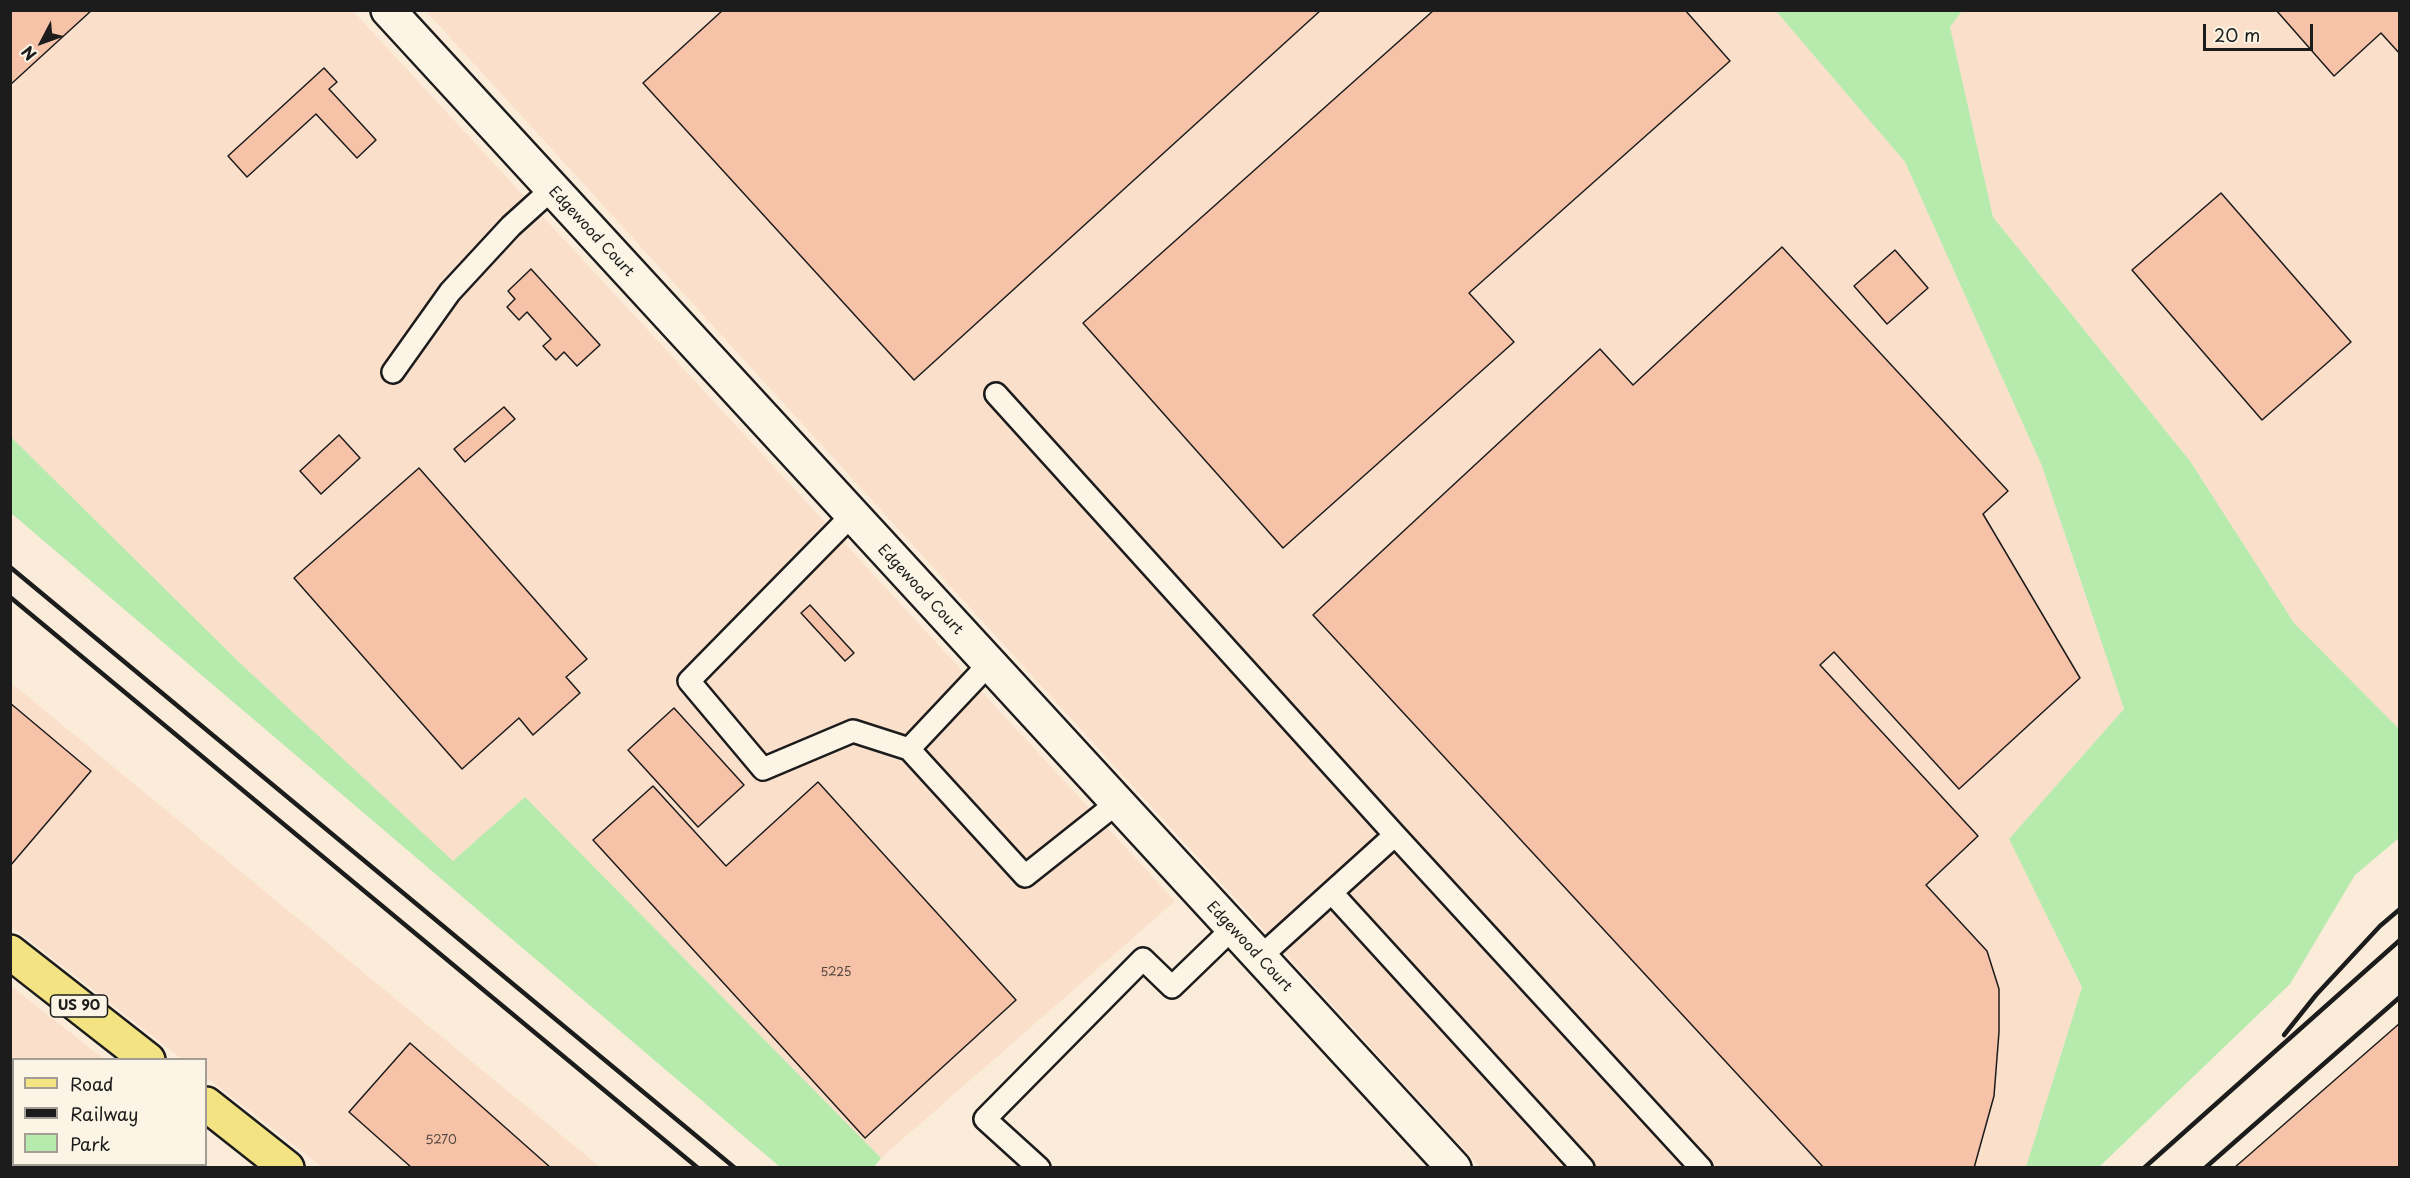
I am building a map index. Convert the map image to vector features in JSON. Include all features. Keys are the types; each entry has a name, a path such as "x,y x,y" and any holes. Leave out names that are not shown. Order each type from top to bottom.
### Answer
{"main road":[{"name":"US 90","path":"10,952 147,1058"},
{"path":"207,1105 287,1167"}],"street":[{"name":"Edgewood Court","path":"388,10 1232,928 1445,1164"}],"lane":[{"path":"393,372 450,292 511,226 552,189"},
{"path":"996,394 1395,835 1701,1167"},
{"path":"852,515 689,681 763,769 853,731 909,749 1025,876 1117,803"},
{"path":"909,749 989,664"},
{"path":"1259,958 1395,835"},
{"path":"1332,893 1583,1167"},
{"path":"1039,1167 985,1119 1143,959 1172,987 1232,928"}],"shaded area":[{"path":"1962,10 2399,11 2399,729 2294,623 2190,461 1993,217 1950,27"},
{"path":"10,11 353,11 1175,901 881,1158 525,797 453,862 241,664 11,437"},
{"path":"426,11 1776,11 1905,162 2042,466 2124,709 2009,839 2082,987 2026,1167 1480,1167"},
{"path":"10,682 600,1167 322,1167 207,1078 207,1058 181,1058 11,926"},
{"path":"11,986 103,1058 12,1058 12,1166 112,1166 11,1167"}],"green space":[{"path":"1776,11 1962,11 1950,27 1993,217 2190,461 2294,623 2399,729 2399,838 2355,875 2290,984 2099,1167 2026,1167 2082,987 2009,839 2124,709 2042,466 1905,162"},
{"path":"11,437 241,664 453,861 525,797 881,1158 874,1167 780,1167 11,513"}],"building":[{"path":"10,10 92,10 10,85"},
{"path":"723,10 1321,10 914,380 643,83"},
{"path":"1434,10 1685,10 1730,61 1469,293 1514,342 1283,548 1083,323"},
{"path":"2276,10 2400,10 2400,54 2381,33 2334,76"},
{"path":"324,68 337,82 329,89 376,140 357,158 316,114 247,177 228,156"},
{"path":"2221,193 2351,342 2262,420 2132,270"},
{"path":"1782,247 2008,491 1983,514 2080,678 1959,789 1834,652 1820,665 1978,836 1926,885 1987,951 1999,989 1999,1032 1994,1096 1974,1168 1824,1168 1313,615 1600,349 1633,385"},
{"path":"1895,250 1928,288 1887,324 1854,286"},
{"path":"531,269 600,345 577,366 564,352 556,360 543,346 551,339 527,312 519,320 507,307 515,299 508,291"},
{"path":"504,407 515,419 465,462 454,449"},
{"path":"339,435 360,458 321,494 300,471"},
{"path":"419,468 587,659 566,677 580,693 533,735 519,718 462,769 294,578"},
{"path":"810,605 854,653 845,661 801,613"},
{"path":"10,703 91,771 10,866"},
{"path":"674,708 744,785 698,827 628,750"},
{"path":"818,782 1016,1000 865,1138 593,840 653,786 726,866"},
{"path":"2400,1023 2400,1168 2234,1168"},
{"path":"410,1043 551,1168 412,1168 349,1112"}],"railway":[{"path":"10,567 735,1168"},
{"path":"10,597 698,1168"},
{"path":"2284,1035 2316,995 2380,926 2400,909"},
{"path":"2144,1168 2400,940"},
{"path":"2205,1168 2400,997"}]}
